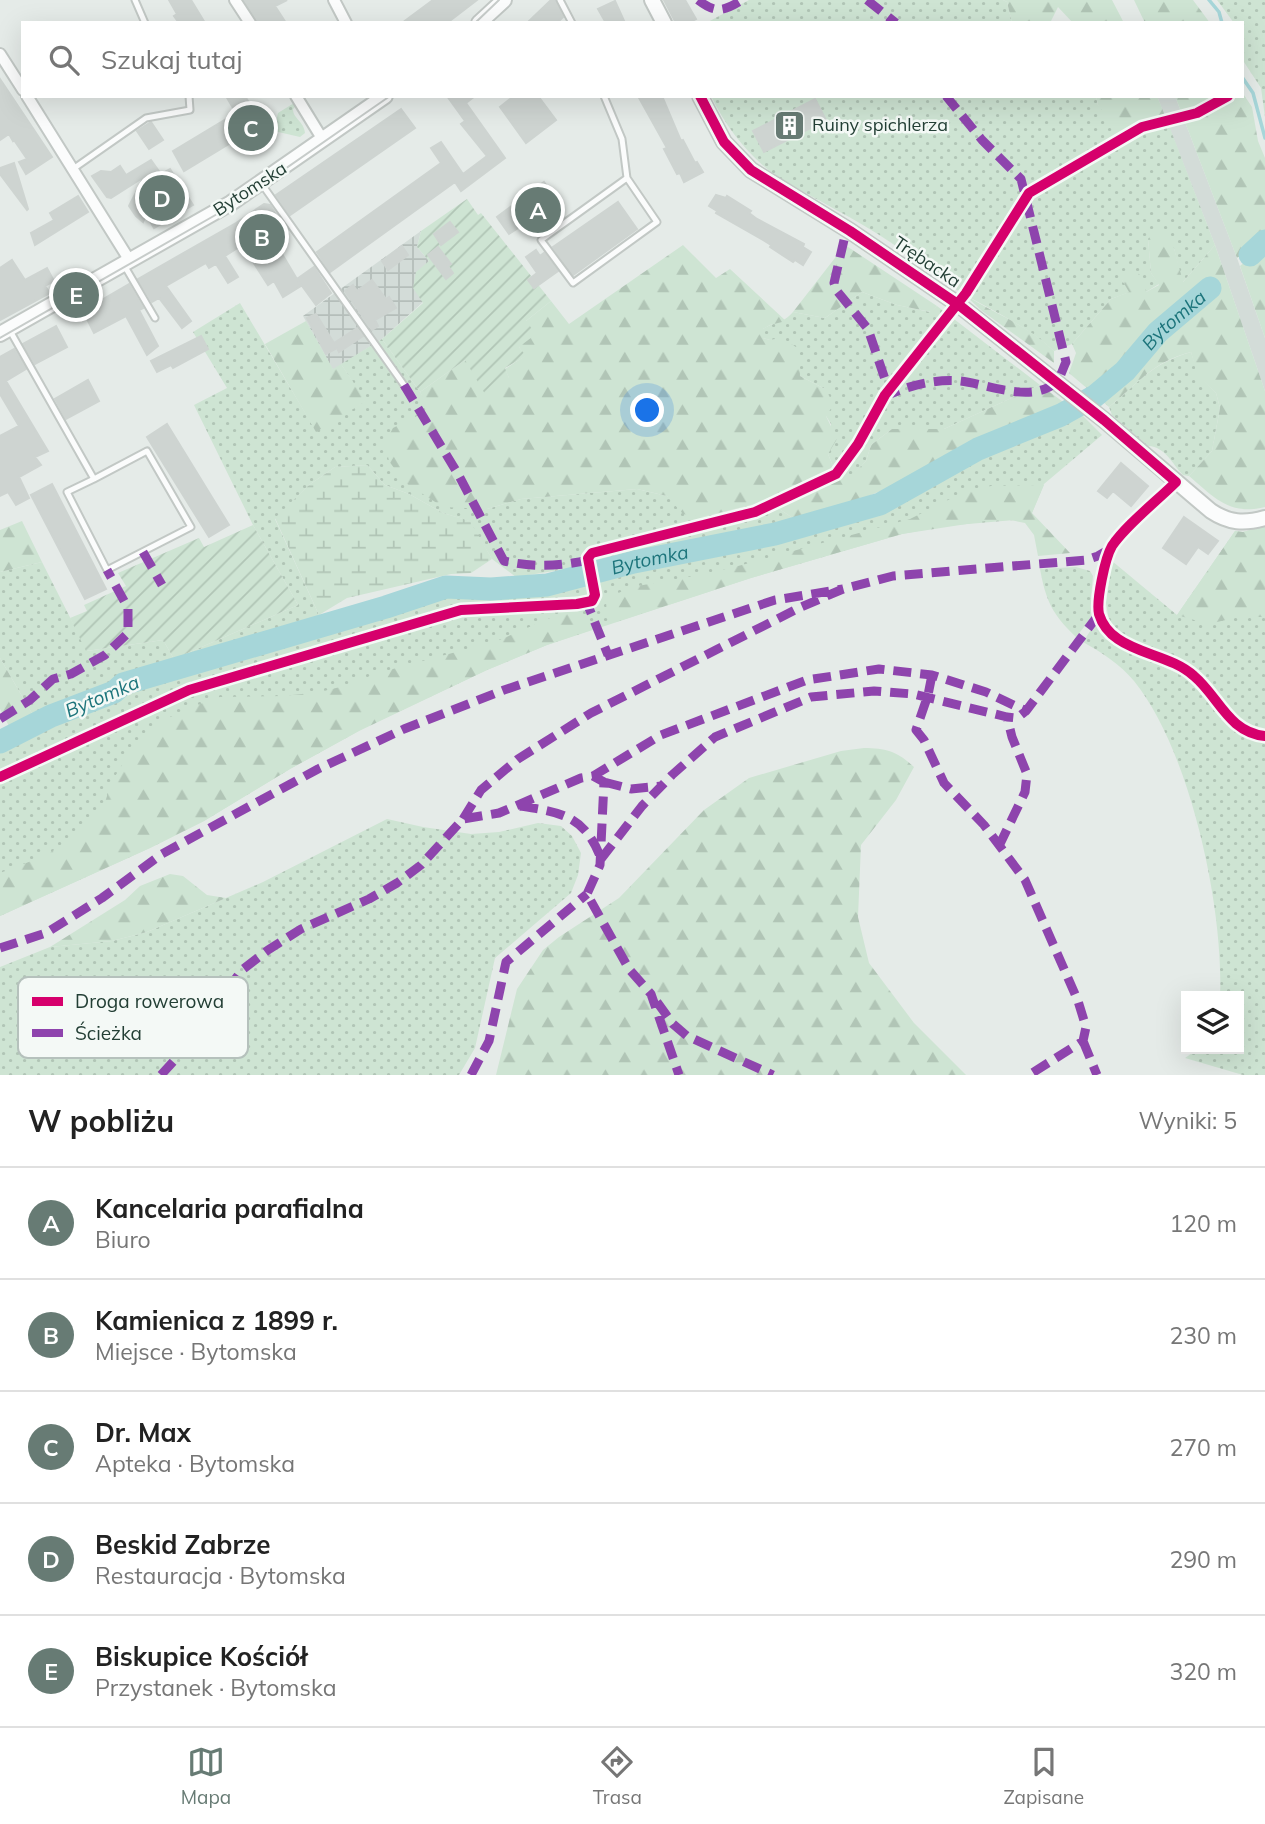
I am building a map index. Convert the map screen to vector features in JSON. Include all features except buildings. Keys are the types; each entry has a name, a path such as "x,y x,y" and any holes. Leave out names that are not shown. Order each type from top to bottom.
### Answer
{"street":[{"path":"235,0 249,21"},
{"path":"334,0 345,21"},
{"path":"481,21 503,0"},
{"path":"652,0 663,21"},
{"path":"0,54 21,87"},
{"path":"28,98 127,263"},
{"path":"297,98 323,140"},
{"name":"Bytomska","path":"5,332 231,203 382,98"},
{"name":"Trębacka","path":"700,98 724,142 751,170 850,231 948,298 1057,381 1223,519 1238,523 1265,518"},
{"path":"1176,482 1110,548 1098,604 1099,614 1114,637 1194,675 1236,725 1248,732 1265,736"}],"lane":[{"path":"135,0 144,21"},
{"path":"559,0 571,21"},
{"path":"73,169 146,118 190,110 189,98"},
{"path":"605,98 622,139 627,178 657,222 573,284 541,240 627,178"},
{"path":"261,183 404,385"},
{"path":"127,263 155,318"},
{"path":"5,332 94,479"},
{"path":"148,451 191,527 107,570 67,492 94,479 148,451"}],"shaded area":[{"path":"1158,98 1176,98 1237,258 1265,338 1265,391 1215,245"},
{"path":"421,231 417,247 429,261 423,302 382,339 333,370 303,316"}],"green space":[{"path":"749,0 1003,0 1007,2 1012,21 710,21"},
{"path":"1003,0 1112,0 1123,21 1071,21 1058,7 1051,21 1012,21 1007,2"},
{"path":"1134,0 1193,0 1209,21 1144,21"},
{"path":"1217,0 1265,0 1265,117 1261,88 1244,62 1244,21 1233,21"},
{"path":"1244,95 1252,107 1258,141 1265,158 1265,235 1237,258 1176,98 1244,98"},
{"path":"712,98 1096,98 1098,105 1135,123 1168,123 1215,245 1182,283 1174,248 1148,239 1151,273 1159,284 1146,292 1122,280 1130,292 1111,299 1072,344 1054,351 1016,323 942,280 879,235 777,177 739,141"},
{"path":"1096,98 1158,98 1168,123 1135,123 1118,133 1098,105"},
{"path":"294,103 296,106 293,112 305,133 300,137 274,131 278,113"},
{"path":"467,199 551,301 526,321 536,334 519,347 526,356 505,368 509,378 485,394 465,360 420,392 382,339 423,303 413,288 416,272 429,261 417,247 421,231"},
{"path":"1154,231 1162,231 1174,248 1183,282 1215,245 1265,391 1265,507 1232,507 1189,476 1212,451 1220,408 1216,393 1197,374 1191,352 1156,367 1109,407 1069,373 1076,353 1072,344 1111,299 1129,292 1122,280 1123,272 1138,273 1144,279 1146,292 1159,285 1151,273 1148,239"},
{"path":"1265,244 1265,338 1240,266"},
{"path":"683,245 716,278 730,269 786,321 763,329 763,338 782,338 799,349 800,376 825,389 834,404 826,416 837,439 828,454 835,471 852,475 866,461 871,445 892,429 944,429 1040,385 1066,404 967,447 895,485 844,506 796,520 767,501 702,517 683,514 667,496 637,489 521,499 487,509 443,507 404,482 389,461 385,443 393,428 429,410 420,392 465,360 509,378 505,369 525,356 519,347 526,321 551,301 569,324"},
{"path":"845,245 937,306 931,312 897,305 862,292 825,318 793,312"},
{"path":"862,292 897,305 930,312 937,306 1040,385 944,429 892,429 871,445 866,461 852,476 835,471 828,454 831,424 826,416 825,389 800,376 782,339 763,338 763,329 786,319 793,312 825,318"},
{"path":"965,295 1044,342 1054,351 1054,363 982,311"},
{"path":"240,303 316,431 365,401 341,364 382,339 420,392 487,509 521,499 637,489 667,496 702,517 767,501 796,520 611,562 516,577 492,559 469,521 443,513 409,494 385,485 367,465 335,467 309,485 275,519 319,615 248,643 174,659 298,605 253,525 194,405 227,388 193,332"},
{"path":"306,321 333,369 341,364 366,401 316,432 265,344"},
{"path":"1191,352 1198,374 1216,393 1220,408 1212,451 1189,476 1183,475 1160,449 1148,446 1112,415 1109,407 1155,368"},
{"path":"1078,411 1102,435 1044,484 1032,513 1014,520 945,526 902,534 751,578 547,645 364,728 204,821 0,916 0,751 43,729 163,679 432,598 520,597 558,593 615,575 750,547 818,529 883,507 981,453"},
{"path":"367,465 385,485 409,494 443,513 470,521 492,559 471,573 451,574 347,598 319,615 275,518 309,485 335,467"},
{"path":"1044,485 1032,513 1070,553 1038,556 1034,535 1025,523 1010,520 986,521 902,534 751,578 616,622 607,612 607,598 632,587 742,565 910,519 968,490 991,486"},
{"path":"22,521 42,562 0,572 0,530"},
{"path":"253,525 298,605 174,659 163,640 86,651 70,618 87,611 84,605 126,586 118,573 199,538 204,547"},
{"path":"1265,526 1265,731 1251,729 1241,722 1193,667 1118,634 1109,621 1106,603 1112,561 1177,615 1235,531 1243,532"},
{"path":"1265,526 1265,617 1239,617 1208,624 1177,615 1235,531 1243,532"},
{"path":"42,562 87,651 163,640 174,659 84,693 34,717 0,658 0,572"},
{"path":"1076,567 1090,571 1093,576 1092,617 1076,637 1051,606 1040,569"},
{"path":"571,609 585,616 591,630 487,670 359,731 204,821 0,916 0,873 47,855 77,834 103,809 111,783 145,734 166,719 220,697 283,696 344,686 378,673 497,641"},
{"path":"1094,625 1097,625 1111,643 1190,679 1236,732 1253,741 1265,742 1265,1075 1243,1075 1185,1058 1191,1054 1244,1054 1244,991 1220,991 1220,960 1209,876 1200,831 1172,747 1154,711 1134,681 1110,659 1083,642"},
{"path":"0,658 34,717 10,728 0,709"},
{"path":"864,748 892,752 914,767 896,800 861,845 858,917 869,963 914,1023 966,1075 496,1075 517,989 543,950 619,898 704,810 749,778 841,751"},
{"path":"387,819 471,834 499,832 538,823 561,826 572,836 581,853 578,875 571,893 495,958 475,1048 459,1075 0,1075 0,967 50,947 112,941 147,932 263,882"},
{"path":"170,874 183,876 207,895 226,898 147,932 112,941 50,947 125,900 140,886"}],"waterway":[{"path":"1209,0 1219,12 1221,21"},
{"path":"1244,80 1253,93 1265,138"},
{"name":"Bytomka","path":"1250,255 1265,241"},
{"name":"Bytomka","path":"0,742 51,716 114,692 123,684 446,587 491,589 547,585 634,562 775,534 880,504 978,449 1061,415 1095,396 1125,371 1158,332 1210,288"}],"tram line":[{"path":"477,21 499,0"},
{"path":"0,338 233,205 387,98"}],"marked path":[{"path":"698,0 715,9 730,7 742,0"},
{"path":"867,0 893,21"},
{"path":"844,240 834,283 837,291 868,329 890,394 924,383 942,381 960,381 1010,391 1035,392 1058,380 1066,362 1021,179 982,140 948,98"},
{"path":"404,385 458,474 504,561 549,565 594,559"},
{"path":"463,819 481,790 518,759 591,713 799,608 843,589 893,576 1086,560 1110,549"},
{"path":"143,552 162,585"},
{"path":"0,719 30,700 53,679 71,674 105,655 128,633 128,608 107,570"},
{"path":"0,948 46,933 102,898 162,854 318,769 404,729 504,690 775,600 843,589"},
{"path":"580,601 587,604 608,655"},
{"path":"237,977 268,950 301,929 369,899 397,883 421,865 463,819 499,813 581,778 593,776 661,735 807,680 879,669 932,675 986,692 1026,711 1099,614"},
{"path":"932,675 916,730 924,740 944,783 984,825 1025,880 1078,1001 1086,1027 1083,1041 1029,1075"},
{"path":"601,859 642,806 715,737 811,697 874,691 913,694 1007,717 1017,718 1026,711"},
{"path":"999,846 1025,792 1027,774 1007,717"},
{"path":"593,776 604,782 600,865 587,894 629,969 651,994 679,1075"},
{"path":"604,782 631,789 662,786"},
{"path":"520,806 569,818 586,832 600,856"},
{"path":"471,1075 489,1041 506,962 587,894"},
{"path":"657,1002 673,1024 687,1036 773,1075"},
{"path":"1083,1041 1097,1075"},
{"path":"161,1075 176,1058"}],"cycle path":[{"path":"701,98 724,142 751,170 850,231 959,305 1104,420 1176,482 1133,522 1112,546 1102,580 1099,614 1104,625 1115,637 1186,670 1203,684 1233,721 1252,733 1265,736"},
{"path":"0,777 189,690 461,610 592,601 595,595 588,558 592,553 755,512 836,474 858,444 885,395 966,293 1029,193 1142,127 1197,113 1224,98"}],"place":[{"name":"Ruiny spichlerza","path":"789,125"},
{"name":"Dr. Max","path":"251,128"},
{"name":"Beskid Zabrze","path":"162,198"},
{"name":"Kancelaria parafialna","path":"538,210"},
{"name":"Kamienica z 1899 r.","path":"262,237"},
{"name":"Biskupice Kościół","path":"76,295"}]}
